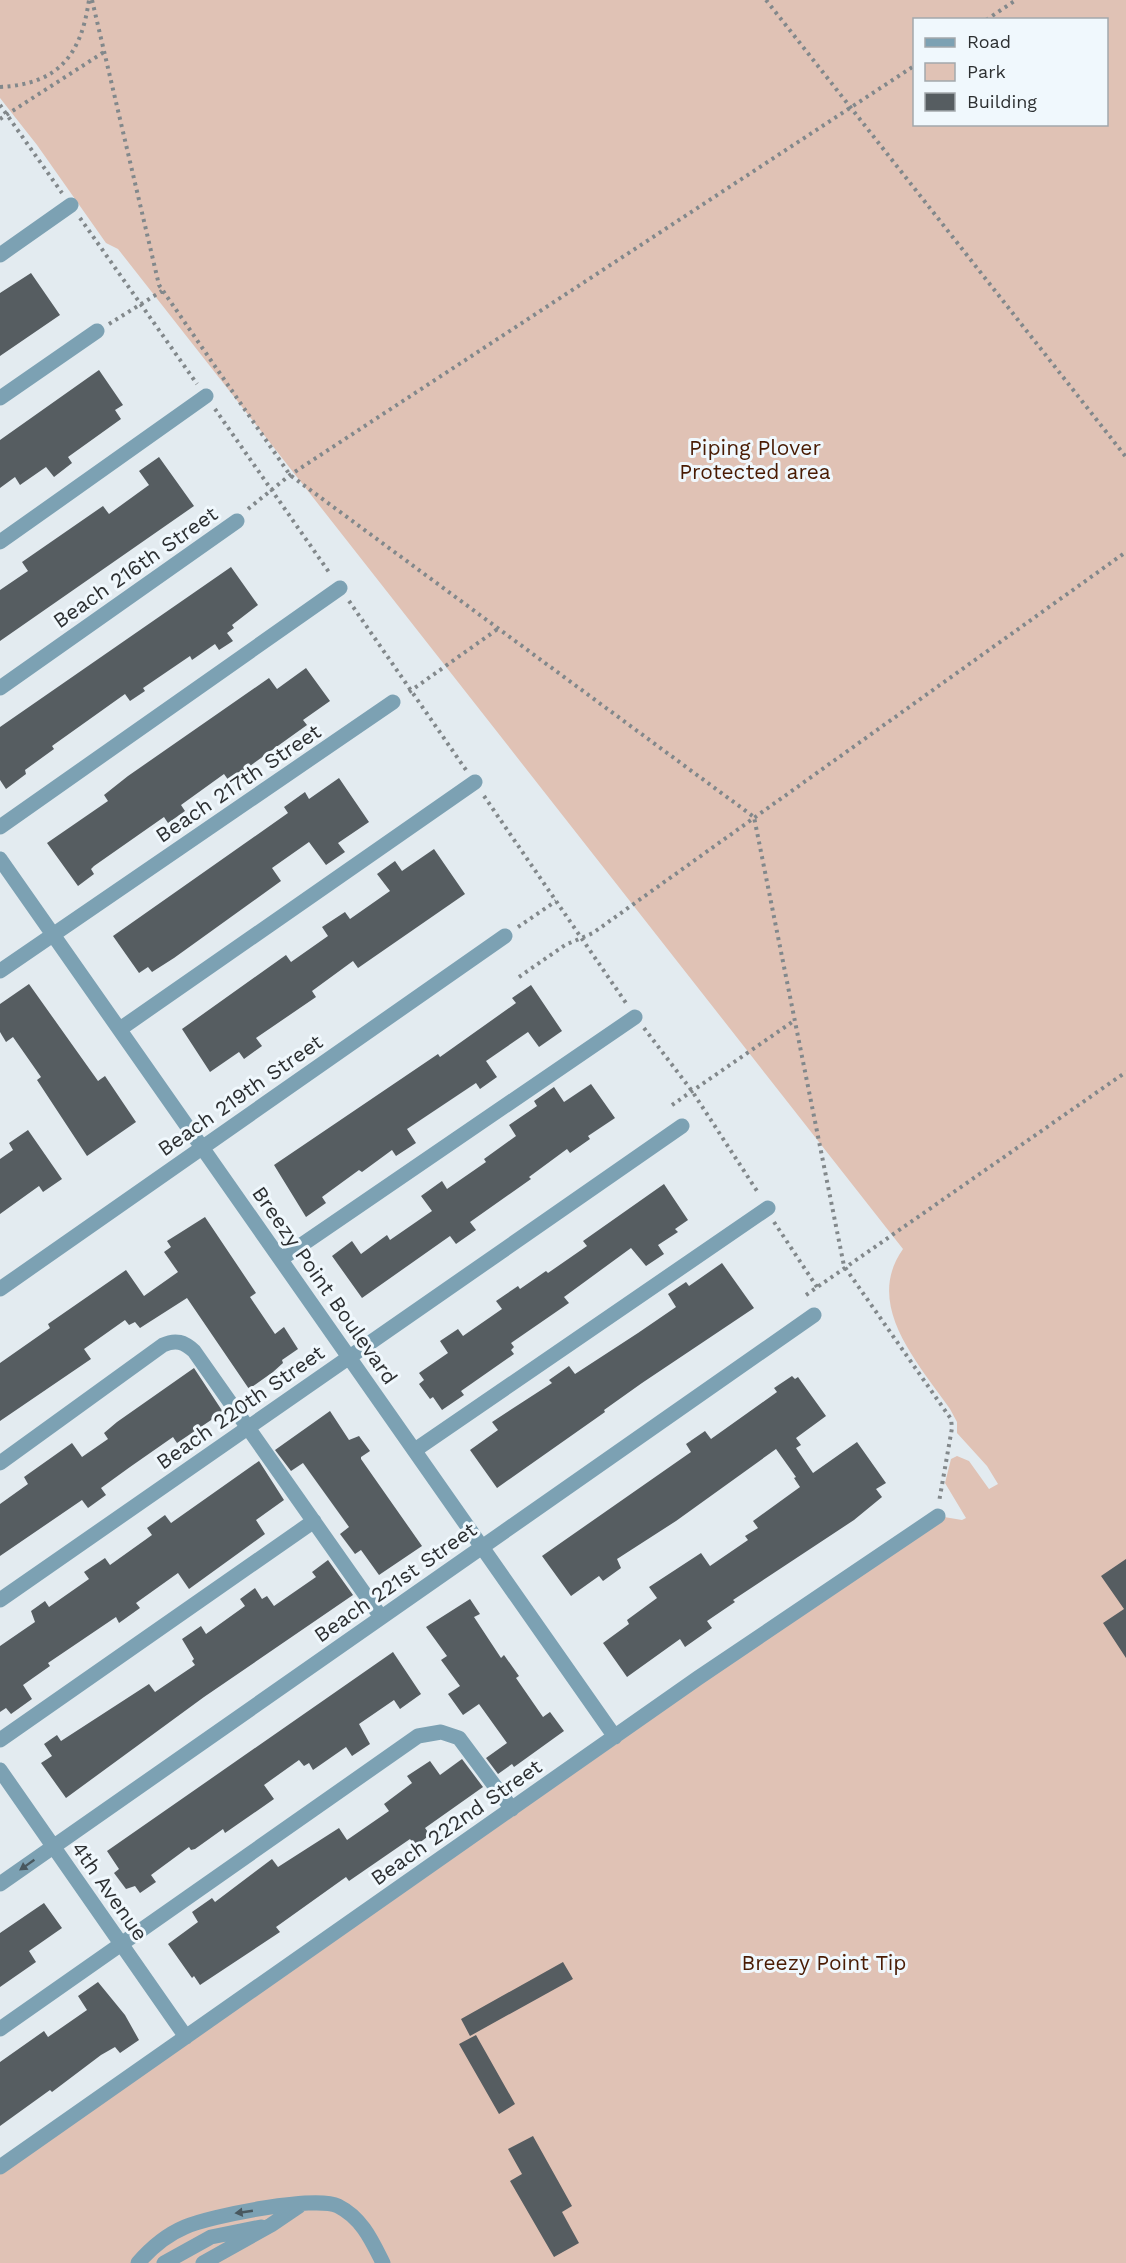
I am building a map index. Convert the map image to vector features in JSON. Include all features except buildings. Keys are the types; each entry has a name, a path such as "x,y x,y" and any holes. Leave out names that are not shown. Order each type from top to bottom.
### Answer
{"street":[{"path":"0,255 71,205"},
{"path":"0,398 97,331"},
{"path":"0,542 206,396"},
{"name":"Beach 216th Street","path":"0,688 237,521"},
{"path":"0,827 340,588"},
{"name":"Beach 217th Street","path":"0,971 393,702"},
{"path":"120,1029 475,782"},
{"name":"Breezy Point Boulevard","path":"0,859 615,1737"},
{"name":"Beach 219th Street","path":"0,1288 505,936"},
{"path":"281,1259 635,1017"},
{"name":"Beach 220th Street","path":"0,1600 681,1125"},
{"path":"415,1450 768,1208"},
{"name":"Beach 221st Street","path":"0,1884 814,1315"},
{"path":"0,1463 170,1342 186,1344 248,1427 381,1617"},
{"name":"Beach 222nd Street","path":"0,2167 615,1737 938,1516"},
{"path":"0,1740 314,1521"},
{"path":"0,2029 418,1736 441,1732 459,1738 512,1809"},
{"name":"4th Avenue","path":"0,1770 186,2037"},
{"path":"138,2263 162,2240 198,2222 224,2214 326,2203 349,2212 363,2227 384,2263"},
{"path":"203,2263 271,2226 302,2204"},
{"path":"164,2263 211,2237 271,2226"}],"path":[{"path":"90,0 162,291 290,475 754,817 845,1270 951,1419 952,1428 941,1486"},
{"path":"0,87 27,83 55,71 64,64 79,43 90,0"},
{"path":"766,0 849,109 1126,457"},
{"path":"989,18 1016,0"},
{"path":"0,119 104,52"},
{"name":"Beach 216th Street","path":"237,521 255,501 290,475 913,67"},
{"path":"0,105 272,489 635,1017 692,1091 768,1208 778,1231 817,1287"},
{"path":"97,331 162,291"},
{"path":"519,977 565,945 593,933 1126,552"},
{"path":"393,702 499,628"},
{"path":"505,936 556,901"},
{"path":"672,1106 795,1020"},
{"path":"806,1295 1126,1072"}],"green space":[{"name":"Piping Plover Protected area","path":"0,0 1126,0 1126,2263 0,2263 0,2169 938,1516 962,1520 966,1518 945,1483 951,1459 957,1456 969,1461 989,1489 998,1484 987,1466 957,1433 957,1422 950,1409 924,1373 900,1333 892,1312 889,1291 892,1270 903,1249 118,249 106,243 37,145 0,98"}],"park label":[{"name":"Breezy Point Tip","path":"824,1962"}]}
